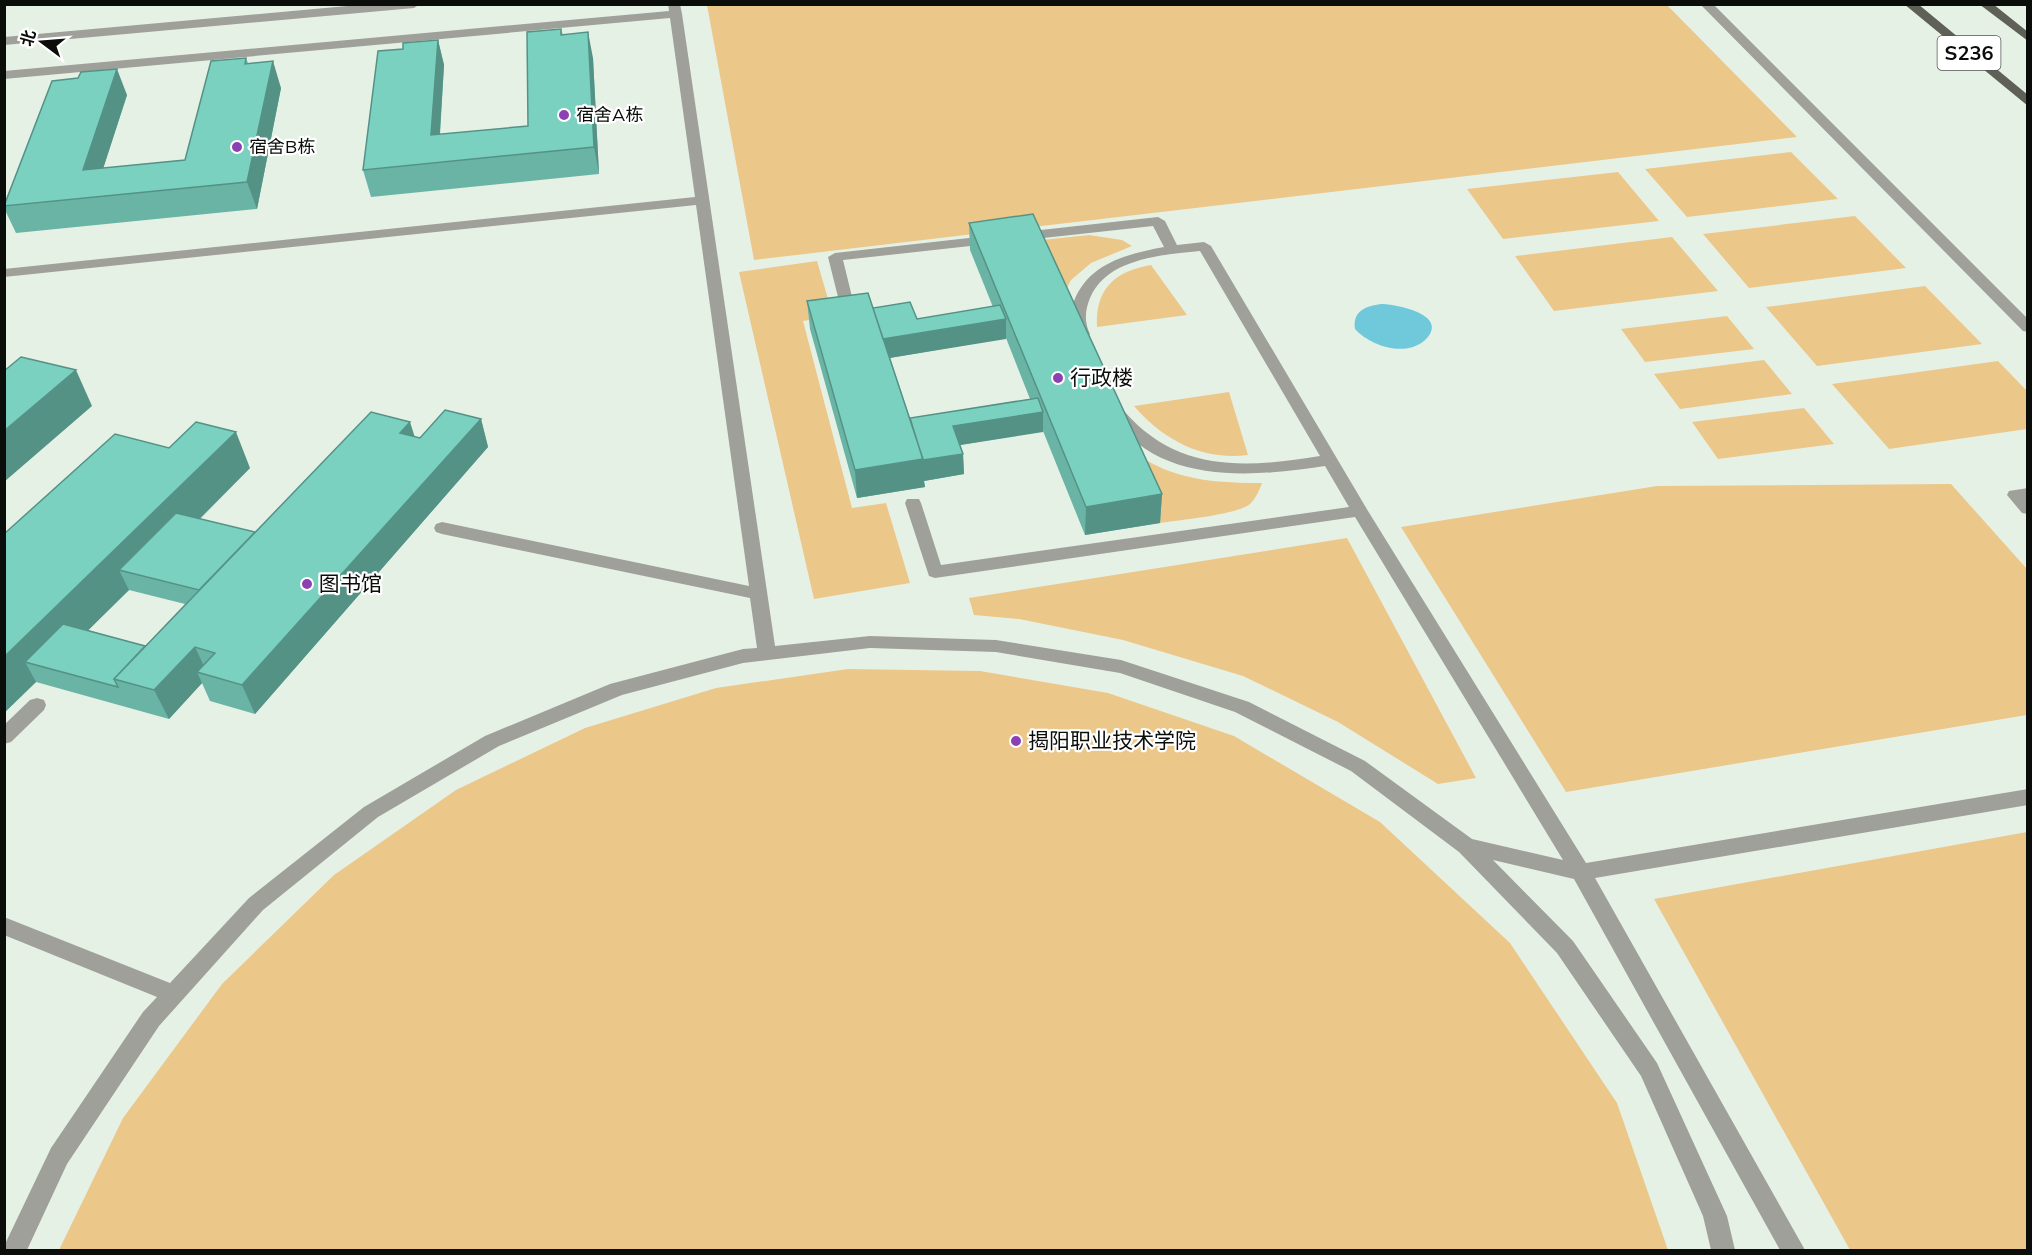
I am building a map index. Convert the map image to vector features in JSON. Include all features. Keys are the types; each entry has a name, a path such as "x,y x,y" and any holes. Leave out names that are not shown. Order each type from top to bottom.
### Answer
{"main road":[{"name":"S236","path":"1910,4 2028,102"},
{"name":"S236","path":"1985,4 2028,38"}],"lane":[{"path":"4,41 414,4"},
{"path":"1706,4 2028,328"},
{"path":"4,75 675,9 767,654"},
{"path":"4,273 702,200"},
{"path":"850,317 835,257 1158,221 1173,250"},
{"path":"1089,349 1079,329 1077,314 1083,295 1093,278 1114,265 1141,256 1204,246 1360,511 1581,872 1793,1251"},
{"path":"1112,401 1130,430 1147,444 1194,462 1227,468 1260,470 1330,460"},
{"path":"2028,493 2015,495 2028,509"},
{"path":"913,503 935,572 1360,511"},
{"path":"442,528 759,594"},
{"path":"15,1251 59,1156 151,1019 256,904 371,812 492,741 617,689 743,656 870,642 996,646 1121,667 1242,707 1358,766 1466,846 1565,947 1649,1070 1715,1216 1723,1251"},
{"path":"4,737 37,705"},
{"path":"1466,846 1581,872 2028,797"},
{"path":"4,926 174,994"}],"shaded area":[{"path":"707,5 1667,5 1797,137 754,260"},
{"path":"1791,152 1838,199 1687,217 1645,169"},
{"path":"1618,172 1659,221 1503,239 1467,189"},
{"path":"1855,216 1906,268 1749,288 1703,234"},
{"path":"1089,235 1122,240 1132,246 1091,263 1071,280 1060,302 1033,241"},
{"path":"1672,237 1718,291 1554,311 1515,256"},
{"path":"817,261 833,316 803,321 852,508 886,503 910,583 814,599 739,272"},
{"path":"1151,265 1187,315 1097,327 1100,302 1110,284 1127,272"},
{"path":"1925,286 1982,344 1817,366 1766,307"},
{"path":"1727,316 1754,349 1645,362 1621,329"},
{"path":"1764,360 1792,394 1680,409 1654,374"},
{"path":"1998,361 2027,391 2027,429 1889,449 1832,384"},
{"path":"1229,392 1248,455 1215,455 1185,445 1158,429 1134,406"},
{"path":"1804,408 1834,444 1718,459 1692,422"},
{"path":"1127,450 1164,469 1192,478 1262,483 1254,499 1243,508 1193,519 1160,523"},
{"path":"1951,484 2027,569 2027,715 1566,792 1401,527 1657,486"},
{"path":"1347,538 1476,778 1438,784 1338,722 1243,676 1123,640 1019,619 974,615 969,598"},
{"path":"848,669 980,671 1108,693 1234,736 1380,822 1510,943 1617,1103 1668,1250 59,1250 123,1118 222,984 334,875 456,790 585,728 716,688"},
{"path":"2027,832 2027,1250 1850,1250 1654,899"}],"water":[{"path":"1381,304 1417,312 1431,323 1432,330 1427,338 1410,348 1390,348 1370,341 1355,329 1356,318 1365,308"}],"building":[{"path":"561,29 561,35 588,32 594,147 363,170 378,51 403,49 403,43 438,40 431,135 528,126 527,32"},
{"path":"246,58 245,64 273,61 247,182 4,206 52,81 78,78 81,72 117,69 83,170 185,160 211,61"},
{"name":"行政楼","path":"1033,214 1162,494 1086,507 969,223"},
{"path":"868,293 923,459 855,470 807,301"},
{"path":"910,302 917,319 1000,305 1006,319 883,339 873,308"},
{"path":"21,357 76,370 4,431 4,371"},
{"path":"1038,398 1043,412 953,426 963,454 923,460 910,418"},
{"path":"445,410 481,419 242,685 197,672 215,653 195,647 154,690 114,679 371,412 410,422 400,433 420,438"},
{"path":"196,422 236,432 4,657 4,534 115,434 169,448"},
{"path":"176,513 255,532 199,590 119,570"},
{"path":"63,624 145,646 114,679 118,687 25,662"}],"place":[{"name":"宿舍A栋","path":"564,115"},
{"name":"宿舍B栋","path":"237,147"},
{"name":"行政楼","path":"1058,378"},
{"name":"图书馆","path":"307,584"},
{"name":"揭阳职业技术学院","path":"1016,741"}]}
